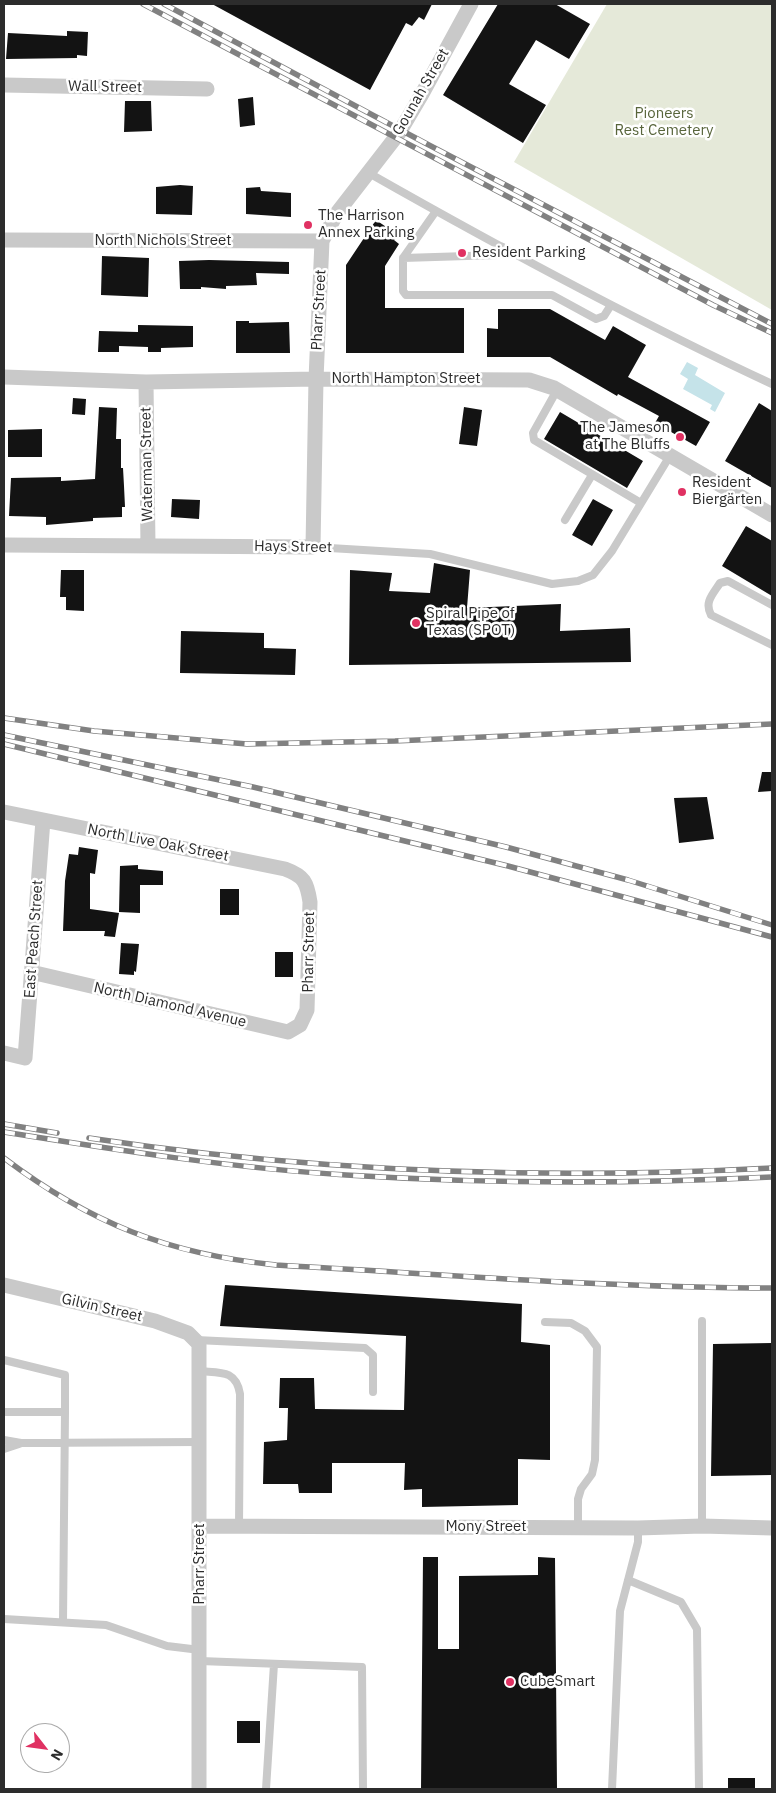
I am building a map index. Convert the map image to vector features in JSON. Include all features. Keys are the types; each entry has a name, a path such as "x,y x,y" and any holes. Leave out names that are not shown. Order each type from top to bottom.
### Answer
{"street":[{"name":"Gounah Street","path":"366,174 399,133 471,4"},
{"name":"Wall Street","path":"4,85 207,89"},
{"name":"Pharr Street","path":"313,547 316,379 322,241 337,213 366,174"},
{"name":"North Nichols Street","path":"4,240 322,241"},
{"name":"North Hampton Street","path":"4,377 146,382 316,379 516,379 542,382 671,454 772,515"},
{"name":"Waterman Street","path":"146,382 148,546"},
{"name":"Hays Street","path":"4,545 313,547"},
{"name":"North Live Oak Street","path":"4,812 285,868 297,873 308,885"},
{"name":"East Peach Street","path":"4,1053 25,1058 43,820"},
{"name":"Pharr Street","path":"302,1018 307,1010 310,902 308,885"},
{"name":"North Diamond Avenue","path":"32,972 288,1032 300,1025 302,1018"},
{"name":"Gilvin Street","path":"4,1285 155,1321 188,1333 196,1340"},
{"name":"Pharr Street","path":"196,1340 199,1344 199,1789"},
{"name":"Mony Street","path":"200,1526 638,1528 702,1526 772,1528"}],"lane":[{"path":"366,174 685,344 772,384"},
{"path":"436,211 403,258 403,291 410,297 552,295 596,319 604,316 611,305"},
{"path":"403,258 499,255 503,247"},
{"path":"557,390 532,433 534,440 641,503 671,454"},
{"path":"566,520 592,475"},
{"name":"Hays Street","path":"313,547 430,554 552,584 578,581 593,575 612,551 641,503"},
{"path":"772,605 728,581 720,583 708,602 711,615 772,645"},
{"path":"702,1320 702,1526"},
{"path":"545,1322 571,1323 585,1331 597,1347 595,1460 592,1474 581,1490 578,1499 578,1528"},
{"path":"196,1340 365,1348 373,1355 373,1392"},
{"path":"4,1360 65,1375 66,1442 63,1622"},
{"path":"199,1371 224,1373 232,1376 238,1383 240,1394 239,1526"},
{"path":"4,1412 65,1412"},
{"path":"4,1440 21,1443 199,1442"},
{"path":"4,1448 21,1443"},
{"path":"612,1789 620,1611 638,1542 638,1528"},
{"path":"628,1580 681,1602 697,1629 699,1789"},
{"path":"4,1619 106,1626 200,1656 274,1664 362,1667 363,1789"},
{"path":"266,1789 274,1664"}],"green space":[{"name":"Pioneers Rest Cemetery","path":"607,4 772,4 772,310 514,162"}],"water":[{"path":"687,362 698,368 695,375 725,393 715,412 710,409 712,405 683,389 688,379 680,374"}],"building":[{"path":"212,4 432,4 424,20 419,17 412,26 406,23 370,90"},
{"path":"498,4 555,4 590,24 569,59 536,40 509,84 546,105 523,143 443,95"},
{"path":"67,31 88,32 87,56 77,55 77,58 6,59 8,33 67,36"},
{"path":"253,97 255,125 240,127 238,99"},
{"path":"125,101 151,101 152,131 124,132"},
{"path":"193,186 192,215 156,214 156,187"},
{"path":"260,187 261,191 291,193 291,217 246,214 246,188"},
{"path":"376,220 398,235 394,240 399,244 385,266 385,308 464,308 464,353 346,353 346,265"},
{"path":"102,256 149,258 148,297 101,295"},
{"path":"179,261 289,262 289,274 256,273 257,285 226,286 226,289 201,287 201,289 180,289"},
{"path":"498,309 550,309 605,340 613,326 646,345 628,377 710,422 696,446 655,423 659,416 618,394 617,396 550,357 487,357 487,328 498,329"},
{"path":"236,321 249,321 249,323 289,322 290,353 236,353"},
{"path":"138,325 193,326 193,347 161,348 161,352 148,352 148,347 119,346 119,352 98,352 99,331 138,332"},
{"path":"73,398 86,399 85,415 72,414"},
{"path":"759,403 772,411 772,488 725,461"},
{"path":"99,407 117,408 116,439 121,439 121,468 123,468 125,507 122,507 122,517 93,518 93,521 46,525 46,517 9,516 11,478 61,477 61,481 95,479"},
{"path":"464,407 482,410 477,446 459,444"},
{"path":"560,412 643,461 627,488 544,439"},
{"path":"42,429 42,457 8,457 8,430"},
{"path":"172,499 200,500 199,519 171,517"},
{"path":"593,499 613,510 592,546 572,535"},
{"path":"746,526 772,541 772,596 722,566"},
{"path":"434,563 470,570 467,608 561,604 560,631 630,628 631,662 349,665 350,570 392,573 389,591 430,593"},
{"path":"61,570 84,570 84,611 66,610 66,597 60,597"},
{"path":"181,631 264,633 264,648 296,649 295,675 180,673"},
{"path":"762,772 772,772 772,791 758,792"},
{"path":"707,797 714,839 679,843 674,798"},
{"path":"79,847 98,850 95,874 90,873 90,909 119,913 115,937 104,936 105,931 63,931 65,881 69,854 78,855"},
{"path":"138,865 138,869 163,871 163,885 140,885 140,913 119,912 120,866"},
{"path":"220,889 239,889 239,915 220,915"},
{"path":"121,943 139,944 134,975 119,974"},
{"path":"275,952 293,952 293,977 275,977"},
{"path":"225,1285 522,1304 521,1342 550,1345 550,1460 518,1459 518,1505 422,1507 422,1489 404,1490 405,1463 332,1463 332,1493 299,1493 298,1484 263,1484 264,1442 287,1440 288,1408 279,1408 280,1378 314,1378 315,1409 404,1410 406,1336 220,1326"},
{"path":"772,1343 772,1475 711,1476 713,1344"},
{"path":"423,1557 438,1557 438,1649 459,1649 459,1576 538,1575 538,1557 555,1558 557,1789 421,1789"},
{"path":"237,1721 260,1721 260,1743 237,1743"},
{"path":"728,1778 755,1778 755,1789 728,1789"}],"railway":[{"path":"143,4 713,305 772,333"},
{"path":"164,4 772,324"},
{"path":"4,718 94,731 247,744 395,741 772,724"},
{"path":"4,735 253,787 506,847 628,880 772,925"},
{"path":"4,744 508,866 772,937"},
{"path":"4,1124 57,1133"},
{"path":"4,1132 217,1163 346,1175 452,1180 559,1182 666,1181 772,1177"},
{"path":"89,1138 259,1159 344,1166 430,1170 515,1173 601,1173 687,1172 772,1168"},
{"path":"4,1158 36,1181 99,1218 165,1243 200,1253 237,1260 276,1265 524,1280 648,1286 772,1288"}],"place":[{"name":"The Harrison Annex Parking","path":"308,225"},
{"name":"Resident Parking","path":"462,253"},
{"name":"The Jameson at The Bluffs","path":"680,437"},
{"name":"Resident Biergärten","path":"682,492"},
{"name":"Spiral Pipe of Texas (SPOT)","path":"416,623"},
{"name":"CubeSmart","path":"510,1682"}]}
